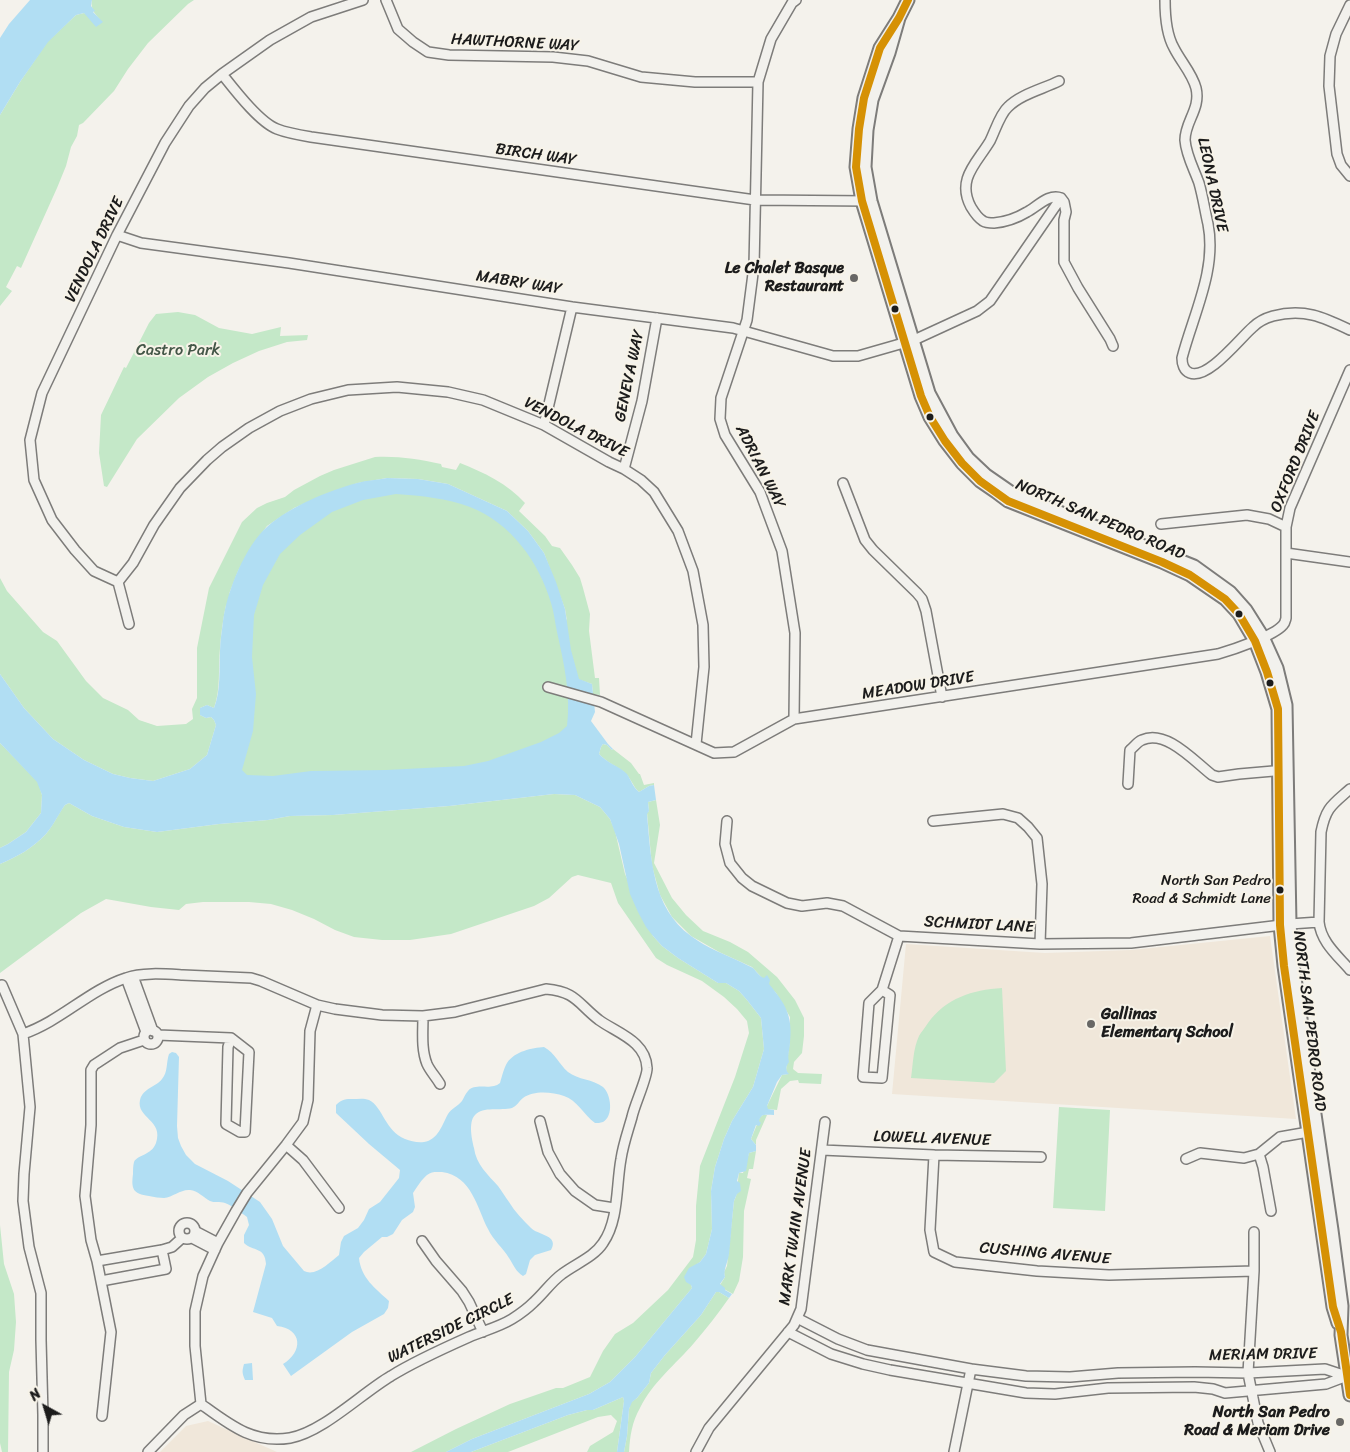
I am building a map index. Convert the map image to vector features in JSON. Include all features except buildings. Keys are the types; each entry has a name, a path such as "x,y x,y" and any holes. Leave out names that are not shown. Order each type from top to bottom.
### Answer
{"street":[{"name":"VENDOLA DRIVE","path":"363,0 311,17 270,40 222,74 205,88 189,106 165,143 117,235 42,393 30,440 34,480 52,520 75,550 94,571 118,582 133,563 154,525 180,488 222,447 249,428 280,411 348,390 397,386 448,392 483,400 544,426 624,469 654,492 678,531 692,571 703,625 704,667 696,744"},
{"name":"HAWTHORNE WAY","path":"386,0 398,29 428,52 449,55 552,57 588,61 641,77 695,82 758,82"},
{"name":"NORTH SAN PEDRO ROAD","path":"908,0 899,18 872,100 864,167 866,201 909,342 929,393 952,436 968,458 986,475 1012,493 1194,566 1230,592 1246,610 1259,639 1277,668 1286,705 1283,770 1284,966 1342,1306 1341,1332 1350,1395"},
{"name":"LEONA DRIVE","path":"1165,0 1167,28 1173,48 1192,78 1196,89 1196,107 1186,132 1185,140 1199,184 1208,227 1209,257 1207,274 1182,358 1184,369 1188,373 1201,373 1223,357 1253,326 1272,316 1314,314 1350,330"},
{"name":"ADRIAN WAY","path":"792,1 771,39 758,82 754,266 747,320 721,398 720,418 725,435 760,492 782,551 795,633 794,719"},
{"path":"1350,5 1336,34 1330,56 1328,86 1337,154 1350,176"},
{"name":"BIRCH WAY","path":"222,74 261,118 275,128 296,134 755,200 866,201"},
{"path":"1059,82 1018,100 1006,108 989,143 975,162 968,176 965,189 973,211 982,221 988,223 1013,219 1049,198 1056,196 1061,198 1066,212 1064,220 1064,262 1110,339 1112,346"},
{"name":"MABRY WAY","path":"117,235 141,243 289,263 572,307 744,331 833,356 858,356 909,342 977,312 990,301 1061,198"},
{"path":"544,426 572,307"},
{"name":"GENEVA WAY","path":"624,469 642,401 657,318"},
{"name":"OXFORD DRIVE","path":"1259,639 1278,630 1284,624 1286,527 1290,508 1350,370"},
{"path":"843,482 865,540 922,599 926,611 942,698"},
{"name":"NORTH SAN PEDRO ROAD","path":"1161,524 1247,515 1269,519 1286,527"},
{"path":"1286,553 1350,562"},
{"path":"118,582 129,624"},
{"name":"MEADOW DRIVE","path":"548,687 601,702 714,752 734,752 794,719 942,698 1218,654 1240,648 1259,639"},
{"path":"1128,784 1130,750 1140,740 1152,737 1171,742 1212,775 1218,777 1283,770"},
{"path":"1350,789 1329,808 1324,818 1321,832 1319,922 1320,932 1350,970"},
{"path":"933,821 1003,814 1018,818 1028,826 1037,838 1042,884 1040,944"},
{"name":"SCHMIDT LANE","path":"727,821 725,844 730,863 742,878 752,886 787,903 802,906 827,903 843,906 899,936 1040,944 1131,943 1285,924 1319,922"},
{"path":"882,990 890,995 882,1078 862,1077 868,1003 882,990 899,936"},
{"name":"WATERSIDE CIRCLE","path":"23,1034 46,1025 106,986 130,977 163,974 251,978 317,1005 382,1015 423,1016 455,1012 546,989 556,990 564,992 579,1001 599,1020 634,1042 643,1053 647,1069 634,1108 621,1158 612,1223 602,1245 560,1275 526,1309 510,1320 446,1347 390,1376 310,1431 292,1438 273,1439 250,1435 230,1425 201,1404"},
{"path":"130,977 150,1034"},
{"path":"2,985 23,1034 30,1107 23,1201 29,1247 42,1293 43,1452"},
{"path":"148,1452 184,1415 201,1404 195,1346 195,1311 203,1276 216,1246 236,1210 302,1122 308,1100 310,1031 317,1005"},
{"path":"423,1016 422,1041 424,1053 427,1065 440,1084"},
{"path":"102,1416 111,1332 85,1196 91,1125 91,1070 120,1048 150,1034 231,1038 249,1052 245,1132 240,1132 226,1124 228,1048 231,1038"},
{"path":"540,1121 548,1152 560,1174 575,1192 595,1205 614,1208"},
{"name":"MARK TWAIN AVENUE","path":"696,1452 709,1428 794,1326 798,1318 801,1309 825,1122"},
{"path":"1186,1159 1200,1153 1244,1158 1259,1154 1280,1137 1312,1132"},
{"path":"286,1145 303,1160 339,1208"},
{"name":"LOWELL AVENUE","path":"822,1150 1041,1157"},
{"path":"1259,1154 1271,1211"},
{"name":"CUSHING AVENUE","path":"934,1155 930,1230 934,1252 955,1262 1037,1271 1109,1275 1254,1271"},
{"path":"1254,1232 1254,1271 1248,1373 1258,1423 1270,1452"},
{"path":"97,1261 162,1250 172,1247 189,1235 216,1246"},
{"path":"422,1240 436,1261 462,1290 482,1332"},
{"path":"101,1281 166,1269 162,1250"},
{"name":"MERIAM DRIVE","path":"798,1318 867,1350 971,1369 1026,1376 1070,1377 1131,1372 1248,1373 1325,1369 1348,1377"},
{"name":"MERIAM DRIVE","path":"788,1332 831,1354 863,1364 1026,1393 1055,1394 1108,1388 1194,1386 1225,1393 1326,1384 1348,1377"},
{"path":"954,1452 971,1369"}],"shaded area":[{"name":"Gallinas Elementary School","path":"1270,936 1296,1119 892,1094 906,944 1045,953 1131,950"},
{"path":"208,1421 277,1452 160,1452 186,1426"}],"green space":[{"path":"92,0 194,0 148,43 114,91 79,125 77,136 71,147 57,188 21,268 17,266 6,287 12,291 0,306 0,115 20,82 47,42 76,15 84,13 102,22 93,10"},
{"name":"Castro Park","path":"178,312 195,315 219,328 252,334 281,327 280,336 308,335 307,340 287,342 259,351 233,363 208,377 179,398 137,439 107,487 104,486 99,453 101,415 124,367 126,368 149,323 156,314"},
{"path":"375,457 416,459 441,464 442,467 456,470 460,463 495,479 525,503 519,511 545,536 552,546 560,548 580,578 590,614 589,631 595,678 599,678 600,695 593,694 592,684 580,680 578,758 373,802 217,779 226,605 219,656 216,701 214,708 207,705 200,708 200,715 206,718 211,717 216,725 207,755 190,769 153,781 113,774 84,760 53,739 24,708 0,674 0,578 7,591 43,632 57,641 86,681 103,698 128,710 139,720 157,726 186,724 193,719 192,709 197,698 197,648 209,588 242,522 257,508 285,497 294,490 334,470","holes":["387,478 418,479 448,484 507,511 528,531 544,553 565,609 567,621 549,577 493,505 398,483 286,515 229,594 238,571 250,549 267,526 294,508 358,483"]},
{"path":"0,743 38,782 42,795 41,813 26,832 0,848"},
{"path":"603,744 631,763 640,774 644,785 654,783 654,785 639,792 625,773 599,754"},
{"path":"554,794 575,795 600,807 610,819 615,831 625,874 653,936 662,946 678,958 718,983 726,983 739,991 761,1018 764,1049 753,1087 732,1121 715,1167 711,1191 712,1229 706,1254 696,1265 692,1288 635,1357 610,1382 589,1394 472,1439 446,1452 411,1452 510,1404 556,1388 563,1388 590,1377 603,1351 615,1334 633,1323 668,1290 693,1257 696,1240 696,1206 700,1166 735,1077 749,1033 747,1021 724,997 702,981 656,958 618,903 611,883 578,875 572,877 549,898 534,906 451,934 410,940 354,937 292,910 271,904 203,902 186,904 179,910 106,899 81,913 0,973 0,864 36,844 49,831 65,805 69,803 92,816 124,827 157,832 290,816 333,815 449,806"},
{"path":"656,800 660,825 654,863 672,898 703,931 748,952 777,977 795,1000 804,1018 802,1053 794,1062 793,1069 798,1073 822,1074 821,1084 799,1083 798,1080 790,1081 781,1089 777,1110 767,1109 767,1106 782,1075 788,1074 786,1070 790,1040 790,1017 776,993 752,967 719,952 691,936 672,917 660,895 652,866 647,813 649,811 648,802"},
{"path":"1002,988 1006,1071 994,1083 911,1078 917,1041 935,1014 951,1001 970,993"},
{"path":"1059,1107 1110,1110 1105,1211 1053,1208"},
{"path":"767,1115 756,1140 756,1145 751,1139 760,1117"},
{"path":"756,1151 753,1169 749,1169 747,1178 751,1179 744,1211 743,1257 739,1281 733,1294 720,1285 725,1277 724,1272 727,1266 739,1173 743,1173 749,1153"},
{"path":"0,1225 4,1264 14,1294 16,1322 14,1350 9,1372 8,1452 2,1452 0,1443"},
{"path":"716,1292 729,1298 687,1351 651,1390 637,1413 633,1424 629,1452 624,1452 631,1402 637,1398 649,1383 651,1373 701,1315"},
{"path":"623,1397 617,1452 587,1452 590,1446 613,1432 617,1421 611,1415 598,1417 508,1452 471,1452 568,1415 593,1410"}],"water":[{"path":"30,0 92,0 91,6 95,11 93,12 103,22 96,27 84,13 76,15 48,42 0,115 0,38 9,24"},
{"path":"387,478 418,479 448,484 507,511 528,531 544,553 556,582 565,609 571,650 579,679 592,684 595,712 591,721 613,749 603,744 599,754 627,774 639,792 654,785 656,800 648,802 649,811 647,814 650,848 656,881 668,911 678,925 697,940 752,967 764,978 767,975 770,980 769,984 787,1010 789,1017 791,1033 788,1054 789,1062 786,1068 789,1074 782,1075 777,1082 767,1106 768,1109 774,1110 774,1115 763,1116 760,1118 759,1121 761,1123 759,1126 756,1125 751,1139 756,1145 756,1151 749,1153 746,1171 739,1173 737,1181 740,1183 741,1191 737,1194 734,1201 729,1254 725,1277 720,1284 732,1294 729,1298 716,1292 701,1315 651,1373 649,1383 632,1402 629,1409 624,1452 617,1452 623,1397 593,1410 568,1415 471,1452 446,1452 472,1439 589,1394 610,1382 635,1357 692,1288 684,1277 689,1268 700,1262 706,1254 712,1229 711,1191 715,1167 732,1121 753,1087 764,1049 761,1018 739,991 726,983 718,983 678,958 662,946 646,927 630,894 619,844 610,819 600,807 575,795 554,794 449,806 333,815 290,816 157,832 124,827 92,816 69,803 65,805 51,828 36,844 0,864 0,848 26,832 41,813 42,795 37,782 0,743 0,674 24,708 53,739 84,760 113,774 153,781 190,769 207,755 216,725 211,717 206,718 200,715 200,708 207,705 214,708 218,694 221,640 228,596 238,570 252,545 268,526 299,506 346,486","holes":["396,494 452,501 485,514 510,534 531,559 546,588 553,610 566,679 567,726 559,733 541,742 488,761 464,766 311,771 273,776 247,775 242,770 253,731 256,694 252,657 254,615 263,585 280,554 300,535 332,512 363,500"]},
{"path":"544,1047 551,1052 568,1072 576,1077 595,1082 606,1090 610,1110 606,1119 603,1122 595,1123 569,1098 543,1092 527,1095 512,1108 478,1112 473,1118 471,1131 475,1154 483,1169 525,1222 533,1230 551,1239 553,1244 551,1250 535,1255 530,1260 526,1274 523,1276 490,1233 477,1203 467,1186 452,1175 442,1172 429,1174 421,1181 413,1193 415,1207 413,1212 402,1220 393,1234 382,1237 359,1258 366,1277 389,1301 388,1308 384,1314 352,1332 291,1376 283,1364 290,1359 297,1347 296,1336 286,1328 277,1326 272,1318 253,1312 266,1264 261,1252 244,1243 244,1235 249,1225 247,1217 228,1204 210,1201 193,1191 187,1190 162,1198 139,1194 134,1190 132,1179 134,1162 138,1157 148,1153 154,1147 157,1135 153,1124 142,1111 140,1100 147,1090 164,1076 169,1054 172,1052 176,1053 179,1057 178,1138 186,1155 195,1164 228,1181 260,1202 272,1219 283,1246 304,1271 313,1272 327,1265 339,1255 344,1236 358,1228 369,1209 380,1202 399,1178 400,1170 336,1113 336,1105 346,1099 369,1100 374,1103 393,1131 398,1135 414,1142 429,1141 436,1135 448,1114 462,1101 471,1088 492,1086 500,1083 510,1059 529,1049"},
{"path":"252,1363 253,1380 245,1380 244,1364"}],"transit line":[{"path":"908,0 880,48 864,98 856,167 862,201 921,396 930,417 962,463 980,481 1008,501 1162,562 1190,575 1225,599 1239,614 1255,641 1267,672 1278,709 1280,925 1284,966 1333,1307 1341,1332 1350,1395"}],"place":[{"name":"Le Chalet Basque Restaurant","path":"854,278"},
{"name":"North San Pedro Road & Schmidt Lane","path":"1280,890"},
{"name":"Gallinas Elementary School","path":"1091,1024"},
{"name":"North San Pedro Road & Meriam Drive","path":"1340,1422"}]}
